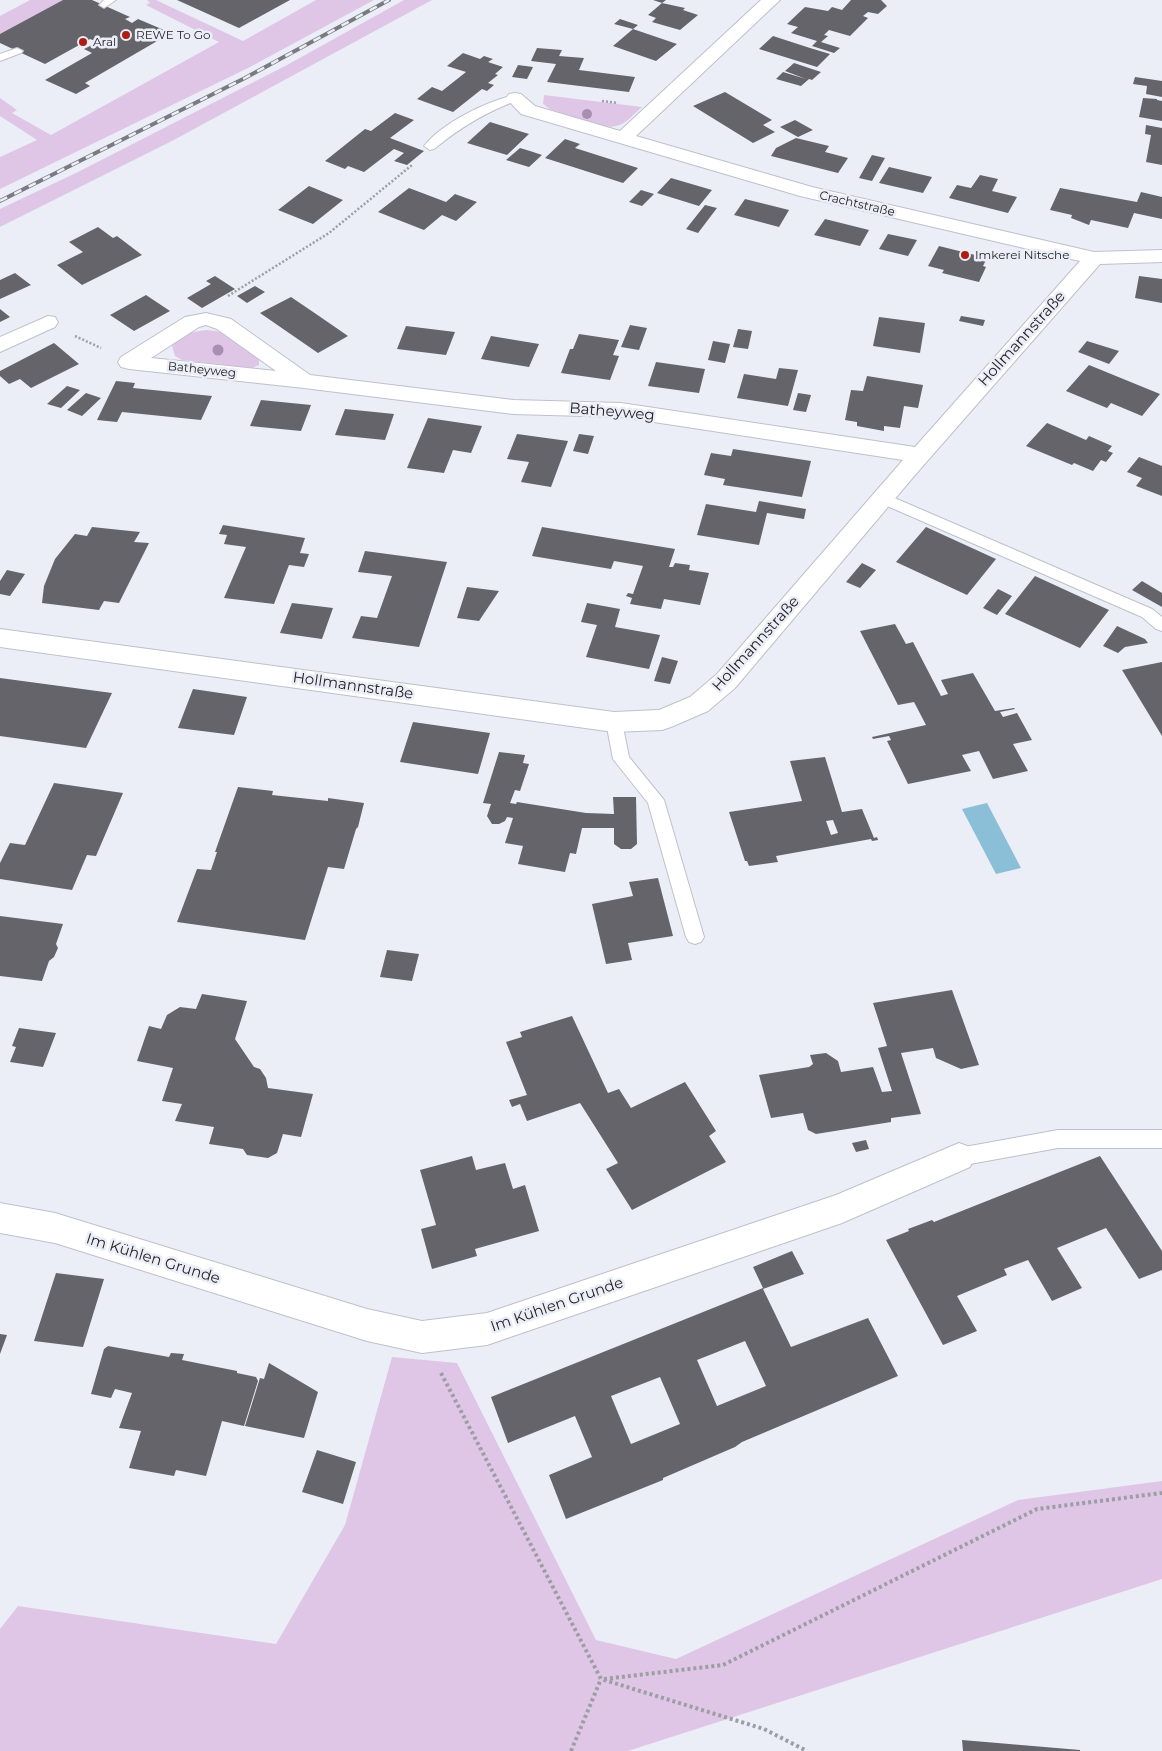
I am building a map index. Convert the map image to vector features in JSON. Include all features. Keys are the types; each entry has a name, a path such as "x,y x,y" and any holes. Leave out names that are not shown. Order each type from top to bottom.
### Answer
{"street":[{"path":"622,139 771,0"},
{"name":"Crachtstraße","path":"515,98 528,110 807,192 1094,258"},
{"path":"1094,258 1162,256"},
{"name":"Hollmannstraße","path":"0,638 614,722 662,720 700,704 726,681 882,498 1094,258"},
{"name":"Batheyweg","path":"130,362 192,322 206,319 224,324 304,381"},
{"path":"0,345 48,322"},
{"name":"Batheyweg","path":"130,362 513,407 621,410 920,455"},
{"name":"Im Kühlen Grunde","path":"0,1218 55,1228 367,1325 422,1337 488,1329 506,1323 842,1208 959,1157"}],"lane":[{"path":"0,58 17,51"},
{"path":"430,146 471,115 492,104 515,98"},
{"path":"882,498 1148,614 1162,625"},
{"path":"614,722 621,759 656,800 695,937"},
{"path":"959,1157 1058,1139 1162,1139"}],"path":[{"path":"206,319 216,303 329,233 427,153 430,146"},
{"path":"48,322 130,362"},
{"path":"422,1337 601,1679 764,1729 807,1751"},
{"path":"601,1679 723,1665 1037,1509 1162,1493"},
{"path":"571,1751 601,1679"}],"shaded area":[{"path":"30,0 67,0 0,36 0,16"},
{"path":"147,0 156,0 243,41 316,0 374,0 250,67 0,189 0,157 37,140 0,116 0,98 17,110 12,113 51,135 219,42 146,5 150,3"},
{"path":"404,0 432,0 172,141 0,227 0,209 78,172 287,65"},
{"path":"544,95 642,107 620,125 610,127 583,121 550,109 543,104"},
{"path":"207,330 223,332 259,359 259,365 252,368 182,360 175,356 172,346 178,339 182,336"},
{"path":"392,1357 457,1363 596,1640 676,1659 1018,1500 1162,1481 1162,1579 628,1751 0,1751 0,1629 18,1606 276,1644 345,1525"}],"water":[{"path":"987,803 1021,868 996,874 962,809"}],"building":[{"path":"63,0 92,0 130,17 125,19 132,23 138,19 171,33 85,83 90,86 76,94 45,80 92,53 84,49 98,42 90,39 45,64 0,43 0,34"},
{"path":"177,0 290,0 239,28"},
{"path":"653,0 666,0 662,3"},
{"path":"851,0 881,0 887,6 878,14 868,12 863,16 868,18 850,36 829,30 824,35 828,36 821,42 840,48 834,53 812,46 817,41 791,33 798,27 787,24 805,7 828,11 832,7 842,10"},
{"path":"662,3 685,8 683,10 698,15 680,30 652,22 656,18 648,15"},
{"path":"620,19 638,25 633,29 614,24"},
{"path":"633,29 677,44 656,61 613,46"},
{"path":"773,36 830,54 817,67 759,49"},
{"path":"537,48 562,50 559,56 584,58 579,70 635,77 629,92 547,82 556,64 531,61"},
{"path":"463,53 480,59 484,56 493,59 488,62 503,67 495,74 498,75 488,83 494,85 487,91 482,89 453,112 417,99 432,87 442,91 466,72 447,66"},
{"path":"794,63 821,72 801,86 776,79 783,72 806,79 785,71"},
{"path":"518,65 533,67 527,79 512,77"},
{"path":"1135,77 1162,81 1162,97 1146,94 1147,86 1133,84"},
{"path":"725,92 772,120 763,125 775,132 753,143 693,106"},
{"path":"1143,98 1162,101 1162,121 1139,117"},
{"path":"395,113 414,120 390,138 424,151 407,165 394,161 404,153 394,149 364,172 348,166 345,169 325,161 365,129 371,131"},
{"path":"795,120 813,130 798,137 780,127"},
{"path":"490,122 529,134 507,155 467,143"},
{"path":"1146,125 1162,128 1162,165 1146,162 1151,135 1145,134"},
{"path":"796,138 829,146 825,152 848,158 838,173 771,156 776,148"},
{"path":"565,139 580,144 575,148 638,168 623,183 545,158"},
{"path":"520,148 542,155 529,167 506,160"},
{"path":"872,155 885,158 872,181 859,178"},
{"path":"889,167 932,177 923,193 879,183"},
{"path":"980,175 998,179 992,191 1017,197 1008,213 949,198 957,185 971,188"},
{"path":"671,178 712,190 699,206 657,193"},
{"path":"309,186 343,200 313,224 278,210"},
{"path":"409,188 446,202 455,194 477,202 456,221 442,215 424,230 378,212"},
{"path":"1060,188 1137,202 1141,192 1162,197 1162,219 1134,213 1128,228 1091,220 1089,225 1071,218 1072,215 1050,210"},
{"path":"641,190 654,194 642,206 629,202"},
{"path":"745,199 789,210 779,227 734,215"},
{"path":"705,205 717,208 698,233 686,229"},
{"path":"825,219 869,230 860,246 814,235"},
{"path":"98,227 113,238 117,236 142,255 82,285 57,265 83,252 69,242"},
{"path":"888,234 917,240 908,256 879,249"},
{"path":"939,246 987,258 983,266 986,267 979,282 942,273 944,270 928,266"},
{"path":"15,273 31,285 0,299 0,280"},
{"path":"215,276 235,289 202,308 187,298 211,284 206,281"},
{"path":"1139,276 1162,279 1162,303 1135,298"},
{"path":"255,286 265,292 247,303 237,296"},
{"path":"146,295 170,311 134,331 110,315"},
{"path":"291,297 348,336 318,353 260,313"},
{"path":"0,309 10,317 0,322"},
{"path":"961,316 985,320 983,326 959,321"},
{"path":"879,317 925,323 920,353 873,346"},
{"path":"630,325 647,328 639,350 621,347"},
{"path":"406,326 455,332 446,355 397,349"},
{"path":"738,329 752,331 748,349 733,347"},
{"path":"579,334 619,340 613,355 619,356 610,380 561,373 570,349 573,349"},
{"path":"491,336 539,344 529,367 481,359"},
{"path":"713,341 730,344 725,363 708,360"},
{"path":"1087,341 1119,351 1109,364 1078,352"},
{"path":"54,343 79,364 31,388 20,379 9,384 0,376 0,371"},
{"path":"656,362 705,369 699,393 648,386"},
{"path":"1089,365 1160,394 1142,416 1111,403 1107,408 1066,391"},
{"path":"779,368 798,370 788,406 737,398 744,374 776,379"},
{"path":"867,376 923,385 918,408 904,406 900,428 884,426 884,431 857,426 857,422 845,420 851,390 863,391"},
{"path":"116,381 135,383 133,388 212,396 201,420 122,412 117,422 97,420"},
{"path":"67,386 80,390 61,408 47,404"},
{"path":"86,393 101,398 82,416 67,410"},
{"path":"798,393 811,395 806,412 793,410"},
{"path":"261,400 311,405 301,431 250,426"},
{"path":"345,409 394,414 385,440 335,435"},
{"path":"428,418 482,426 471,453 453,450 444,473 407,468"},
{"path":"1047,423 1086,440 1089,436 1112,446 1108,451 1113,453 1106,462 1101,460 1093,471 1074,463 1072,465 1026,446"},
{"path":"517,434 568,441 551,487 521,482 529,462 507,459"},
{"path":"579,434 594,436 588,454 573,451"},
{"path":"733,449 811,461 802,497 723,485 725,479 704,475 711,453 731,456"},
{"path":"1139,457 1162,466 1162,496 1136,486 1142,478 1127,472"},
{"path":"759,501 806,509 804,519 767,513 759,545 697,535 706,504 756,512"},
{"path":"223,525 305,538 300,553 309,554 304,567 289,565 274,604 224,598 246,547 224,544 227,535 219,534"},
{"path":"92,527 140,532 134,542 149,543 119,603 104,601 99,610 42,603 44,586 55,559 75,534 87,536"},
{"path":"542,527 675,549 669,567 673,567 675,563 690,565 689,570 709,573 700,605 664,599 661,609 630,604 632,598 626,596 628,593 633,594 643,566 614,561 611,569 532,556"},
{"path":"926,527 996,559 967,595 896,562"},
{"path":"365,551 447,562 419,647 352,638 361,616 377,618 392,576 358,572"},
{"path":"862,563 876,570 860,588 846,582"},
{"path":"7,570 25,574 10,596 0,594 0,581"},
{"path":"1035,576 1109,610 1080,648 1005,614"},
{"path":"1142,581 1162,593 1162,607 1132,590"},
{"path":"467,587 499,591 479,621 457,618"},
{"path":"998,589 1012,596 997,615 983,608"},
{"path":"292,603 333,608 322,639 280,633"},
{"path":"587,603 620,609 615,627 660,635 649,669 586,657 597,625 581,622"},
{"path":"895,624 906,644 913,642 941,696 948,694 941,680 973,673 995,711 1015,709 1000,712 1003,717 1017,713 1032,740 1013,744 1028,771 993,779 979,751 962,755 971,771 908,784 887,741 891,740 889,736 873,739 872,737 926,725 914,702 898,705 860,631"},
{"path":"1117,626 1145,639 1148,643 1125,647 1118,653 1103,646"},
{"path":"662,657 678,661 670,684 654,681"},
{"path":"1162,662 1162,736 1122,670"},
{"path":"0,678 112,693 86,748 0,736"},
{"path":"193,689 247,697 234,735 178,728"},
{"path":"413,722 490,733 478,774 400,762"},
{"path":"499,752 525,755 523,763 529,764 520,791 515,790 510,803 516,804 517,802 586,813 614,814 613,797 636,797 637,844 631,849 621,849 614,844 614,828 582,828 576,854 570,853 565,872 518,864 523,846 505,843 513,818 507,817 505,821 499,824 492,824 487,816 491,804 483,803"},
{"path":"825,757 842,812 862,809 874,838 877,837 878,840 872,841 871,839 776,856 778,862 749,866 747,861 745,861 729,812 802,801 790,761","holes":["833,820 838,833 831,835 826,821"]},
{"path":"54,783 123,793 96,856 87,855 72,890 0,879 0,863 10,843 25,845"},
{"path":"238,787 273,791 272,795 328,801 328,798 364,803 344,869 328,867 305,940 177,922 197,869 211,870 217,852 215,852"},
{"path":"658,878 673,936 628,943 632,960 606,964 592,904 633,896 629,882"},
{"path":"0,916 63,924 56,944 58,948 54,957 49,961 42,981 0,976"},
{"path":"387,950 419,954 412,981 380,977"},
{"path":"952,990 979,1065 961,1069 936,1058 933,1048 901,1053 921,1114 891,1118 891,1122 816,1134 808,1130 803,1113 771,1118 759,1075 809,1067 813,1064 810,1055 826,1053 838,1061 841,1072 873,1067 882,1092 892,1091 878,1048 887,1046 873,1003"},
{"path":"202,994 247,1001 235,1039 254,1067 260,1069 266,1078 268,1088 313,1094 301,1137 283,1134 277,1153 268,1158 247,1155 243,1149 209,1144 214,1127 175,1121 182,1104 162,1101 173,1068 137,1061 149,1026 161,1029 167,1015 180,1007 196,1009"},
{"path":"572,1016 608,1093 619,1089 631,1108 685,1082 716,1131 709,1136 726,1162 632,1210 606,1169 618,1163 580,1103 527,1121 520,1104 512,1107 509,1100 527,1095 506,1042 522,1037 520,1032"},
{"path":"19,1028 56,1033 43,1067 10,1062 16,1047 12,1046"},
{"path":"866,1140 869,1149 856,1152 852,1143"},
{"path":"472,1156 476,1170 505,1163 513,1189 525,1185 539,1231 475,1249 477,1256 432,1269 421,1229 436,1225 420,1170"},
{"path":"1100,1156 1162,1251 1162,1270 1139,1279 1106,1228 1057,1248 1082,1288 1052,1301 1028,1260 1004,1269 1007,1275 957,1296 977,1331 943,1345 886,1240 909,1231 908,1229 932,1220 934,1222"},
{"path":"792,1251 804,1274 763,1289 791,1347 868,1318 898,1376 742,1442 735,1447 663,1478 663,1480 566,1519 549,1475 592,1457 575,1416 508,1443 491,1397 763,1288 753,1267","holes":["745,1341 766,1386 717,1406 697,1360","660,1377 680,1424 631,1444 611,1396"]},
{"path":"56,1273 104,1279 83,1347 34,1341"},
{"path":"0,1334 7,1335 0,1354"},
{"path":"108,1346 169,1357 171,1353 184,1354 182,1360 237,1371 237,1373 256,1377 258,1381 244,1426 222,1421 206,1476 176,1470 174,1476 129,1468 141,1431 119,1428 132,1393 115,1389 111,1398 91,1394 104,1349"},
{"path":"269,1363 318,1392 304,1438 245,1426 260,1378 264,1379"},
{"path":"317,1450 356,1462 343,1504 302,1492"},
{"path":"962,1740 1080,1750 1080,1751 963,1751"}],"railway":[{"path":"0,201 245,78 389,0"}],"place":[{"name":"REWE To Go","path":"126,35"},
{"name":"Aral","path":"83,42"},
{"name":"Imkerei Nitsche","path":"965,255"}]}
